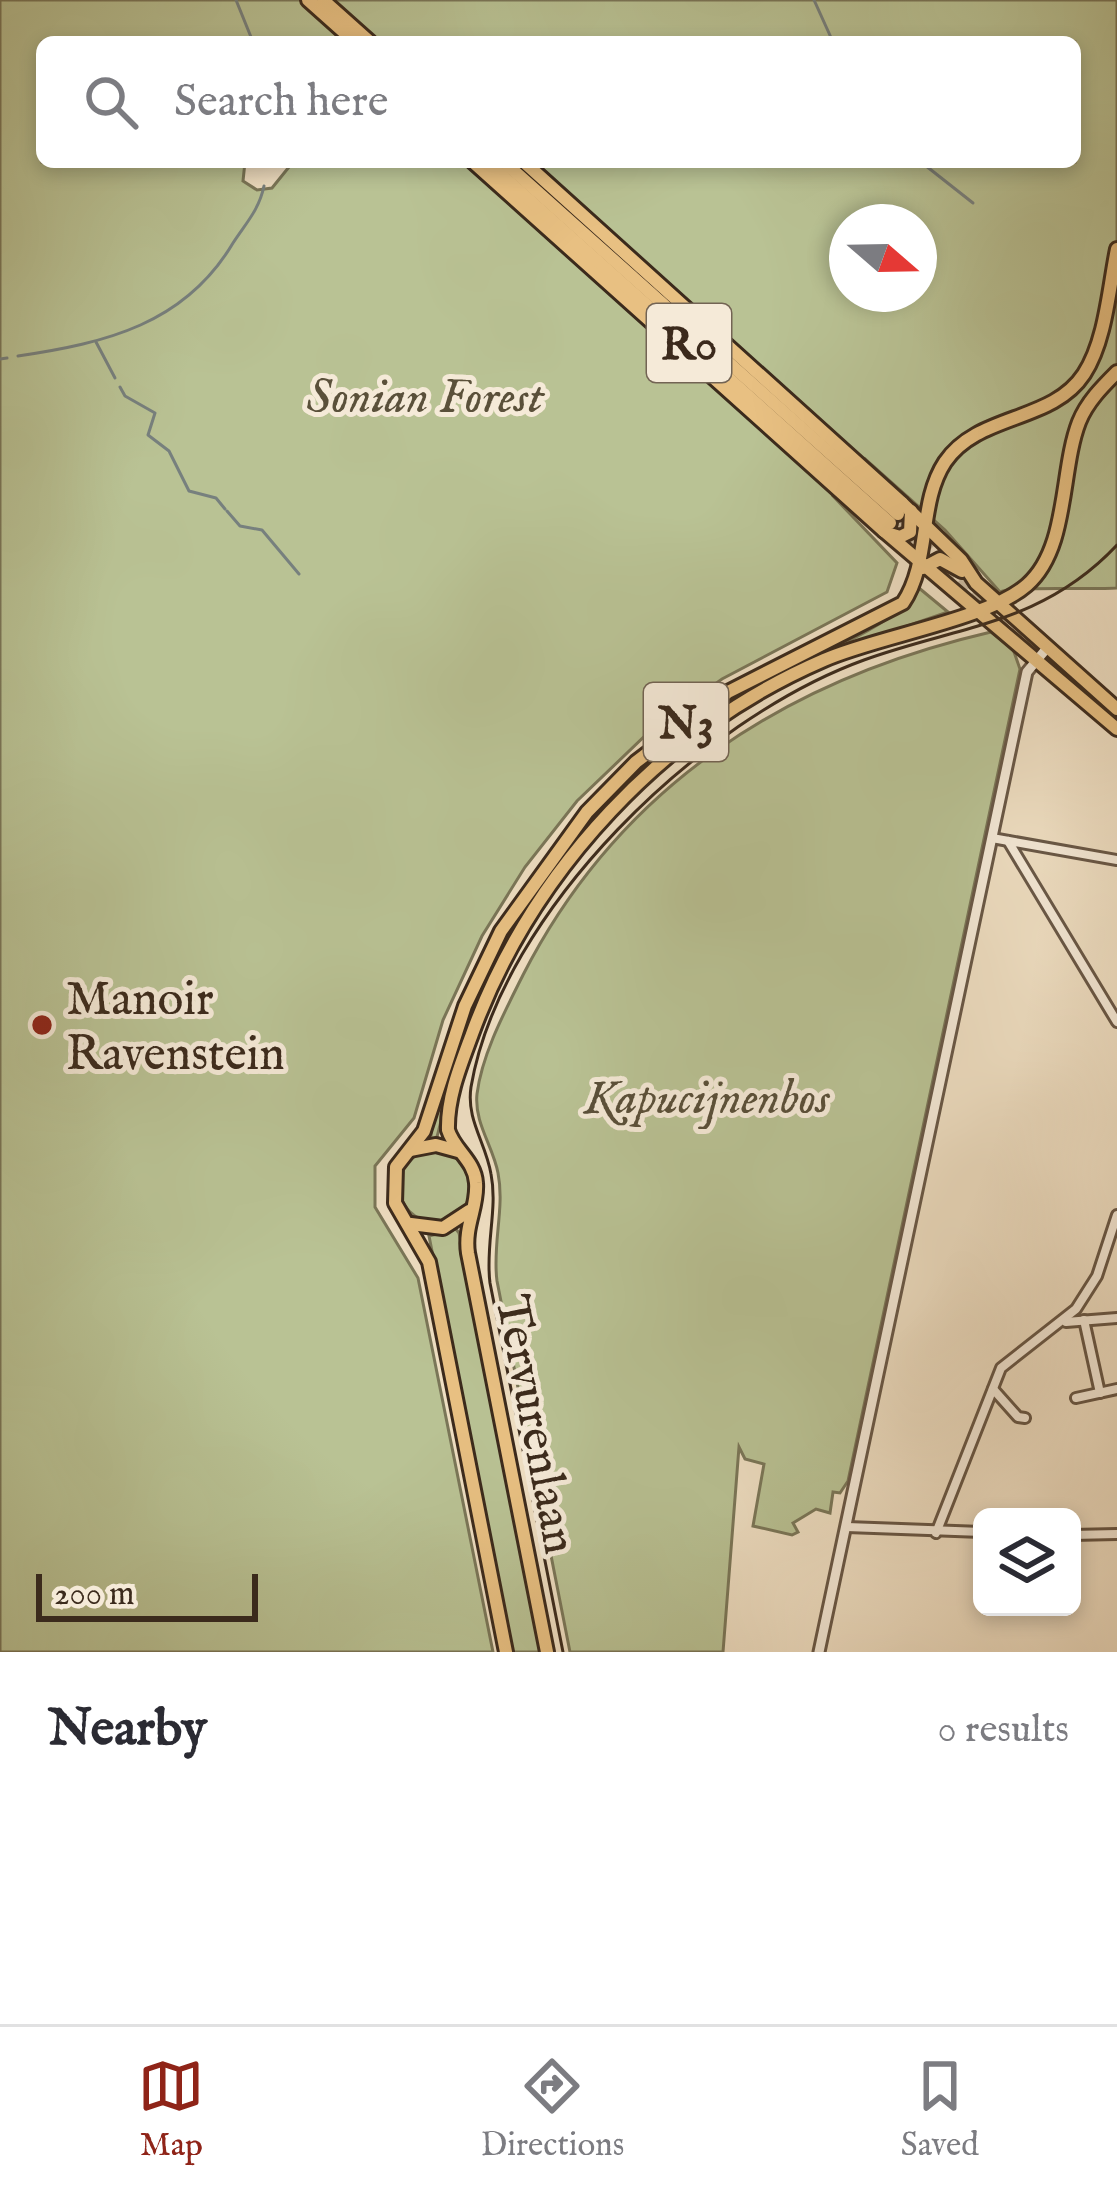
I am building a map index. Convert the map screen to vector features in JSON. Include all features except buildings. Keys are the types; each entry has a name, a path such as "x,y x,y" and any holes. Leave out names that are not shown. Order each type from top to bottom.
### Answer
{"main road":[{"path":"308,0 356,36"},
{"path":"322,0 357,36"},
{"path":"480,168 897,516 928,526 976,584"},
{"name":"R0","path":"495,168 897,516"},
{"name":"R0","path":"511,168 897,516"},
{"path":"530,168 897,516 921,566 1117,729"},
{"path":"897,516 920,502 966,439 1070,389 1096,348 1117,249"},
{"name":"Tervurenlaan","path":"548,1652 468,1252 474,1173 451,1140 447,1117 480,1011 533,910 616,807 692,738 782,680 867,643 978,609 1019,590 1047,559 1081,419 1117,372"},
{"path":"921,566 938,476"},
{"path":"921,566 948,560 1117,709"},
{"name":"Tervurenlaan","path":"506,1652 429,1262 391,1191 396,1167 427,1124 482,968 536,875 587,812 681,725 777,664 892,612 921,566"},
{"path":"1013,618 1019,590"},
{"path":"410,1150 436,1145 460,1151"},
{"path":"411,1224 443,1228 470,1210"}],"street":[{"path":"819,1652 1028,672 1048,648"},
{"path":"992,838 1117,860"},
{"path":"1007,841 1117,1022"},
{"path":"1064,1323 1097,1276 1117,1215"},
{"path":"936,1532 1009,1357 1064,1323 1117,1318"},
{"path":"1084,1320 1100,1393"},
{"path":"993,1389 1018,1417 1025,1418"},
{"path":"1076,1398 1117,1389"},
{"path":"847,1527 973,1532"},
{"path":"1081,1535 1117,1534"}],"green space":[{"name":"Sonian Forest","path":"0,0 1117,0 1117,588 1000,592 945,530 865,459 833,496 897,563 887,592 722,679 650,731 577,801 525,867 482,936 443,1020 414,1118 375,1166 375,1207 418,1278 493,1652 0,1652"},
{"path":"919,588 948,612 825,654 680,741 542,890 445,1105 437,1137 431,1139 434,1110 450,1060 496,954 527,901 602,803 691,723 739,692 889,618"},
{"name":"Kapucijnenbos","path":"991,632 1013,649 1020,669 848,1481 840,1493 833,1492 830,1513 816,1509 793,1523 798,1532 792,1535 753,1526 764,1464 745,1459 739,1447 723,1652 570,1652 497,1281 500,1186 477,1105 495,1033 563,908 608,848 660,795 717,750 779,711 917,652"},
{"path":"435,1150 460,1161 471,1186 460,1211 435,1222 410,1211 399,1186 410,1161"},
{"path":"456,1229 543,1652 512,1652 429,1236"}],"waterway":[{"path":"236,0 251,36"},
{"path":"814,0 830,36"},
{"path":"929,168 973,203"},
{"path":"18,356 112,336 167,311 214,271 252,216 264,186"},
{"path":"96,342 115,378"},
{"path":"0,359 7,358"},
{"path":"120,387 125,396 155,413 148,435 169,451 189,491 216,498 225,509"},
{"path":"227,511 240,526 262,530 299,574"}],"tunnel":[{"path":"898,514 952,564"},
{"path":"890,523 1039,656"}],"tram line":[{"path":"563,1652 490,1283 493,1187 470,1099 490,1021 522,954 566,890 618,830 676,775 738,727 802,688 864,660 1029,608 1088,572 1117,545"}],"place":[{"name":"Manoir Ravenstein","path":"42,1025"}]}
